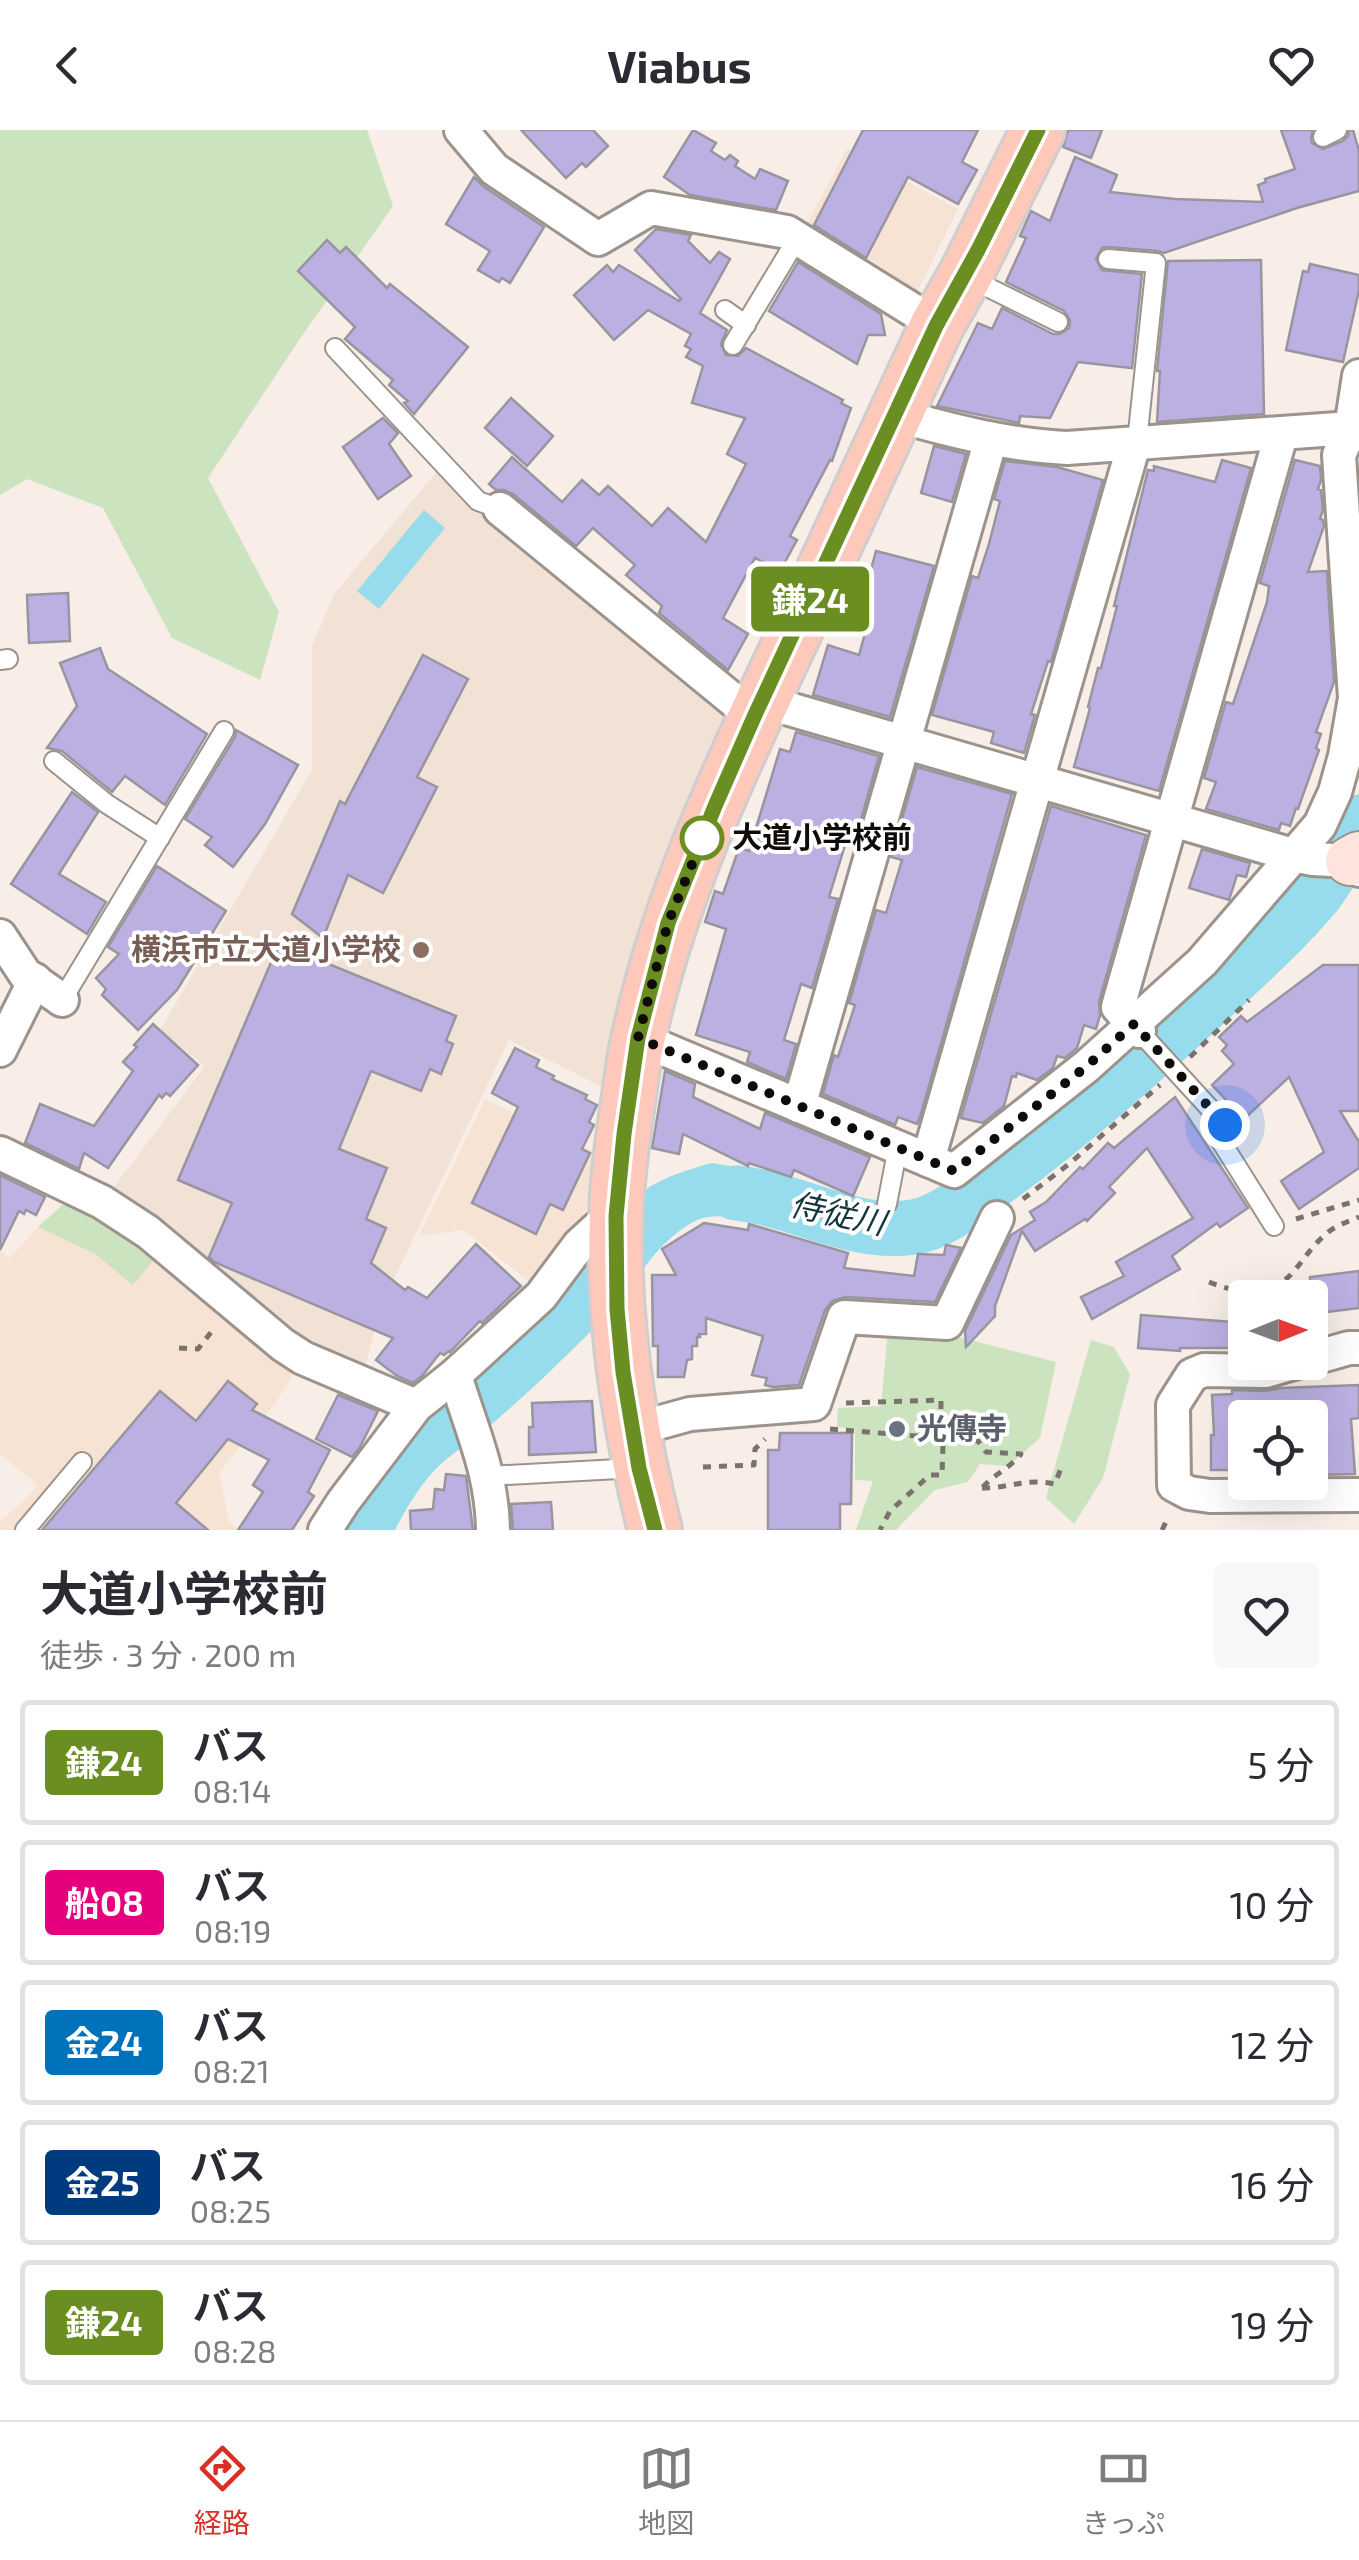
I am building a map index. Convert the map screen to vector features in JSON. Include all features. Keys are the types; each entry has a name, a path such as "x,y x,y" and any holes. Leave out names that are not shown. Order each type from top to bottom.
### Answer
{"main road":[{"path":"654,1530 635,1449 617,1309 616,1213 638,1038 668,923 758,709 936,326 1038,130"}],"street":[{"path":"461,130 494,169 598,239 652,208 786,232 936,326"},
{"path":"1335,860 1320,825 1345,756 1355,698 1340,456 1350,428 1359,376"},
{"path":"896,415 961,434 1042,447 1350,428"},
{"path":"1137,1028 1118,1007 1281,435"},
{"path":"799,1106 991,439"},
{"path":"913,1154 1037,781 1134,444"},
{"path":"500,510 758,709 904,743 1172,821 1335,860"},
{"path":"638,1038 954,1171 1137,1028 1202,962 1335,860"},
{"path":"0,936 25,974 62,1000"},
{"path":"0,1050 35,980"},
{"path":"0,1153 102,1202 148,1232 303,1358 416,1406"},
{"path":"325,1530 416,1406 456,1378 541,1296 579,1245 616,1213"},
{"path":"635,1449 690,1414 814,1404 844,1316 947,1323 997,1218"},
{"path":"1328,1355 1359,1348"},
{"path":"1228,1370 1204,1370 1192,1375 1173,1406 1174,1486 1210,1496 1359,1494"},
{"path":"456,1378 488,1476 494,1530"}],"lane":[{"path":"733,345 797,239"},
{"path":"1108,259 1156,263 1134,444"},
{"path":"964,276 1058,322"},
{"path":"724,310 746,325"},
{"path":"335,348 478,501 500,510"},
{"path":"62,1000 224,731"},
{"path":"54,761 107,804 160,838"},
{"path":"1137,1028 1225,1125 1217,1135 1274,1226"},
{"path":"887,1204 913,1154"},
{"path":"488,1476 635,1449"},
{"path":"24,1530 82,1462"}],"path":[{"path":"997,1218 1069,1164 1249,1000"},
{"path":"1274,1226 1359,1200"},
{"path":"1208,1282 1225,1289 1267,1290 1285,1282 1329,1231 1359,1217"},
{"path":"178,1348 198,1349 234,1304"},
{"path":"834,1404 941,1400 942,1476 930,1475 890,1511 880,1530"},
{"path":"832,1430 833,1417"},
{"path":"814,1428 978,1441 986,1452 1020,1454 1010,1468 992,1476 982,1488 1002,1488 1032,1480 1054,1484 1063,1463"},
{"path":"703,1467 754,1466 755,1449 767,1437"},
{"path":"1162,1530 1166,1522"}],"shaded area":[{"path":"847,149 958,209 913,300 804,229"},
{"name":"横浜市立大道小学校","path":"440,468 478,511 494,517 724,701 724,723 686,801 644,912 606,1089 509,1040 380,1308 364,1372 306,1349 110,1192 205,1066 160,1030 312,770 312,645 334,594"},
{"path":"485,1099 593,1151 587,1207 569,1245 538,1288 463,1230 419,1236"},
{"path":"38,1227 95,1254 133,1284 159,1254 297,1369 275,1404 219,1472 229,1522 240,1530 0,1530 0,1521 38,1485 0,1454 0,1251 10,1258"}],"green space":[{"path":"0,130 367,130 393,206 208,478 279,612 260,680 172,638 103,508 27,479 0,495"},
{"path":"70,1198 159,1254 133,1285 95,1254 38,1227"},
{"path":"888,1330 946,1334 1056,1362 1040,1438 1008,1466 980,1464 968,1482 935,1490 896,1530 856,1530 873,1481 855,1480 855,1429 837,1427 838,1408 881,1406"},
{"path":"1091,1340 1114,1347 1130,1374 1103,1478 1074,1524 1046,1498"}],"water":[{"path":"424,510 445,528 379,609 357,591"},
{"path":"712,1163 747,1169 815,1190 801,1236 720,1216 697,1220 682,1229 657,1252 575,1347 501,1416 435,1469 395,1530 337,1530 382,1462 575,1267 596,1251 635,1199 660,1181"}],"building":[{"path":"521,130 593,130 608,146 586,167 582,163 566,178"},
{"path":"693,130 716,143 711,151 725,160 730,155 738,161 735,166 755,179 760,169 788,181 776,210 690,195 664,177"},
{"path":"863,130 978,130 962,162 977,170 958,204 908,177 866,258 814,225"},
{"path":"1068,130 1102,130 1091,158 1063,147"},
{"path":"1281,130 1313,130 1312,143 1323,149 1343,141 1353,130 1359,151 1359,191 1164,253 1102,248 1096,259 1102,270 1142,274 1132,368 1078,362 1050,418 1020,416 1019,423 937,406 978,323 992,329 1002,308 1053,334 1069,328 1070,320 1064,311 1006,282 1026,238 1020,236 1031,211 1050,221 1075,157 1117,175 1110,192 1263,202 1258,185 1295,169"},
{"path":"474,177 544,227 510,283 502,278 499,282 478,270 490,251 446,224"},
{"path":"656,229 691,235 688,241 710,263 719,252 730,259 700,313 727,330 721,344 726,355 738,356 746,348 851,408 832,461 790,536 797,540 780,571 755,558 723,618 748,634 728,670 659,613 662,606 626,575 635,565 593,528 576,546 513,494 489,484 512,457 562,502 582,480 599,495 608,486 652,526 668,508 706,542 746,464 727,454 745,418 692,403 703,366 686,357 691,349 685,346 691,334 648,310 614,340 574,295 607,265 613,272 619,265 679,301 635,250"},
{"path":"327,240 340,253 346,247 387,288 390,284 468,347 414,414 404,403 408,401 389,385 393,380 345,339 355,327 298,271"},
{"path":"1261,260 1264,414 1157,422 1157,371 1168,261"},
{"path":"798,262 881,314 885,335 868,335 857,364 769,311"},
{"path":"1310,264 1359,275 1343,362 1286,350 1303,271 1308,272"},
{"path":"511,398 553,436 527,466 485,428"},
{"path":"383,418 398,433 389,444 411,476 378,499 343,447"},
{"path":"934,446 966,454 952,502 921,493"},
{"path":"1222,460 1251,468 1159,791 1074,767 1148,470 1154,471 1154,466 1215,482"},
{"path":"1295,460 1320,466 1320,519 1324,526 1308,572 1327,571 1334,682 1316,732 1321,734 1316,748 1319,750 1298,809 1290,826 1281,823 1279,830 1206,809 1216,782 1204,778 1226,702 1233,704 1267,602 1269,586 1260,583"},
{"path":"1005,461 1057,467 1103,480 1051,662 1048,661 1031,714 1035,715 1024,753 991,743 994,732 932,715 972,576 978,578 989,544 1000,501 994,499"},
{"path":"876,551 934,566 890,717 813,695 828,645 859,655 873,604 857,600"},
{"path":"68,593 70,641 29,643 27,595"},
{"path":"100,648 108,669 207,734 165,805 125,776 112,792 62,751 47,748 77,706 60,663"},
{"path":"423,655 468,679 417,777 437,787 383,893 348,875 323,938 292,914 340,801 345,804"},
{"path":"236,730 298,765 265,824 233,867 205,845 212,837 185,819"},
{"path":"796,732 879,756 854,844 846,842 829,897 838,899 812,988 801,984 784,1040 796,1044 786,1079 747,1062 750,1052 696,1035 726,929 705,922 715,891 723,894 739,848 749,851 780,749 790,752"},
{"path":"917,767 1012,794 920,1117 917,1124 898,1117 895,1125 823,1094 855,1005 849,1003 876,910 886,913 902,860 891,857"},
{"path":"72,792 98,812 59,874 106,902 87,934 11,884"},
{"path":"1051,806 1146,835 1099,1002 1096,1029 1084,1025 1077,1048 1065,1058 1057,1056 1053,1068 1037,1080 1017,1073 1012,1076 1004,1106 983,1123 961,1118"},
{"path":"1202,849 1250,863 1246,877 1237,875 1229,900 1189,888"},
{"path":"157,866 226,911 177,990 138,1030 102,995 106,989 96,978 119,954 108,947"},
{"path":"278,946 293,956 297,951 456,1016 446,1041 453,1044 441,1074 430,1069 421,1091 371,1071 339,1149 387,1168 366,1219 386,1228 371,1263 405,1290 408,1287 427,1298 476,1244 521,1286 450,1352 440,1353 413,1383 376,1360 393,1338 214,1262 209,1257 232,1203 178,1180"},
{"path":"1323,965 1359,965 1359,1111 1340,1111 1359,1142 1359,1168 1299,1209 1281,1181 1324,1152 1289,1077 1244,1119 1212,1085 1234,1064 1222,1051 1227,1045 1219,1037 1241,1016 1247,1022"},
{"path":"153,1024 198,1065 170,1096 159,1095 108,1168 84,1153 79,1169 25,1143 40,1104 94,1126 133,1071 123,1062"},
{"path":"515,1048 539,1060 536,1067 554,1076 552,1079 587,1095 585,1099 597,1105 589,1122 594,1125 582,1149 590,1153 563,1210 550,1204 536,1234 472,1203 518,1107 492,1093"},
{"path":"665,1071 695,1084 693,1097 760,1129 765,1113 870,1157 853,1196 794,1170 791,1177 749,1163 748,1166 683,1134 679,1154 652,1148"},
{"path":"1175,1097 1248,1208 1220,1227 1217,1223 1172,1256 1180,1269 1092,1319 1081,1297 1124,1276 1116,1262 1193,1218 1147,1148 1109,1187 1115,1193 1087,1221 1035,1251 1022,1231 995,1306 995,1316 966,1347 965,1331 1011,1235 1035,1220 1030,1212 1046,1202 1108,1143 1114,1148"},
{"path":"0,1175 45,1197 36,1215 19,1211 0,1250"},
{"path":"704,1223 748,1230 749,1224 848,1253 844,1268 914,1276 918,1254 944,1255 946,1245 961,1248 935,1302 845,1297 832,1301 825,1310 799,1385 765,1385 767,1378 752,1375 763,1336 706,1318 706,1334 699,1334 697,1346 692,1346 692,1359 687,1360 684,1377 658,1377 658,1346 653,1346 652,1275 676,1275 662,1249"},
{"path":"1359,1271 1359,1308 1328,1312 1328,1280 1310,1277"},
{"path":"1141,1315 1228,1322 1228,1348 1138,1348"},
{"path":"228,1381 257,1404 252,1410 330,1450 308,1492 314,1496 292,1530 238,1530 263,1492 253,1485 269,1460 228,1439 176,1503 208,1530 42,1530 160,1391 196,1421"},
{"path":"1359,1385 1359,1418 1351,1419 1355,1474 1328,1475 1328,1400 1228,1400 1228,1470 1211,1470 1212,1395"},
{"path":"338,1395 378,1411 352,1457 316,1439"},
{"path":"592,1401 596,1452 529,1455 532,1403"},
{"path":"780,1433 852,1433 851,1504 840,1504 840,1530 768,1530 768,1450 779,1450"},
{"path":"446,1474 466,1476 473,1530 411,1530 410,1511 433,1509 435,1489 444,1490"},
{"path":"551,1502 553,1530 513,1530 511,1504"}],"waterway":[{"name":"侍従川","path":"736,1193 868,1227 914,1227 945,1215 1097,1100 1258,954 1316,893 1359,822"}],"bus line":[{"name":"鎌24","path":"655,1530 639,1468 623,1372 617,1309 616,1216 638,1038 668,923 754,717 936,326 1038,130"}],"place":[{"name":"大道小学校前","path":"702,838"},
{"name":"横浜市立大道小学校","path":"421,950"},
{"name":"光傳寺","path":"897,1429"}],"route":[{"path":"702,838 704,835 668,923 638,1038 954,1171 1134,1024 1225,1125"}]}
